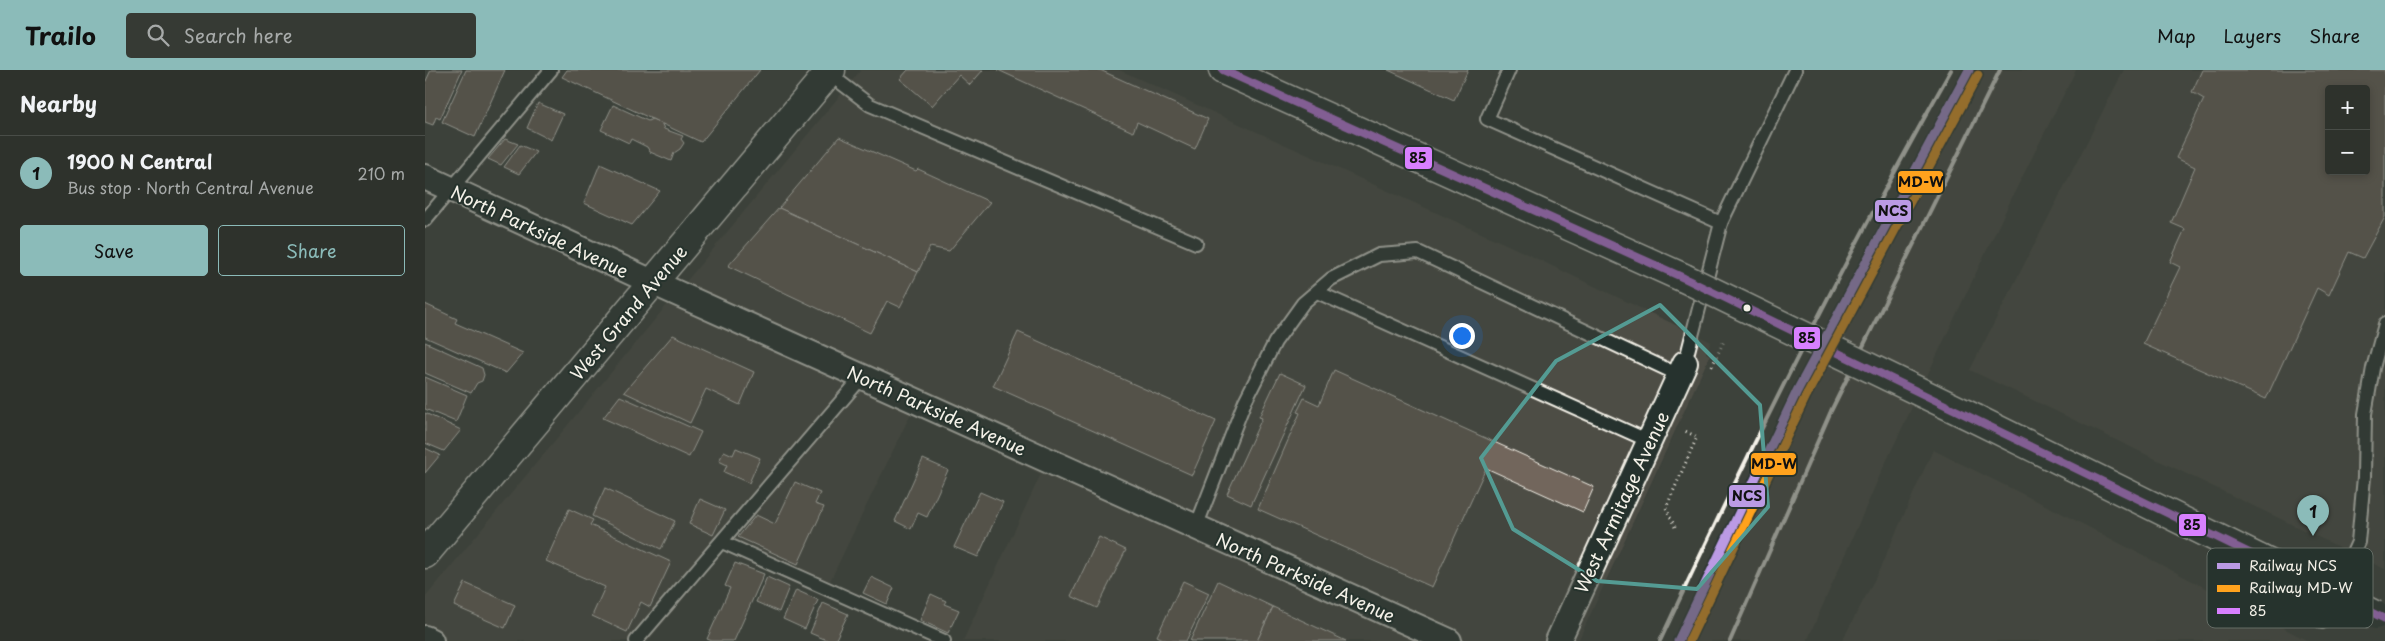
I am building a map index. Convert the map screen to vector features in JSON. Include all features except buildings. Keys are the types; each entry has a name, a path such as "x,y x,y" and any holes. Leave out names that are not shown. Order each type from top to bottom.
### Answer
{"street":[{"path":"1223,70 1684,278 2238,548"},
{"name":"West Grand Avenue","path":"425,554 830,71"},
{"name":"North Parkside Avenue","path":"425,177 862,377 1449,641"},
{"name":"West Armitage Avenue","path":"1558,641 1682,369"},
{"path":"425,638 431,641"}],"lane":[{"path":"425,220 551,70"},
{"path":"1509,70 1487,119 1721,223"},
{"path":"1196,527 1245,401 1275,342 1303,302 1331,279 1379,255 1418,252 1682,369 1721,223 1795,70"},
{"path":"830,71 870,105 1196,243"},
{"path":"1317,292 1649,441"},
{"path":"2355,548 2358,542 2364,477 2365,414 2373,368 2385,324"},
{"path":"636,641 862,377"},
{"path":"722,542 944,641"}],"path":[{"path":"1716,357 1724,341"},
{"path":"1675,527 1665,508 1697,437 1685,431"}],"highlighted area":[{"path":"1660,305 1760,405 1768,507 1697,589 1597,581 1513,529 1481,458 1556,361"}],"shaded area":[{"path":"861,70 1119,70 1512,247 1711,342 1706,353 1710,355 1578,641 963,641 1041,474 911,413 829,583 733,539 648,641 425,641 425,598"},
{"path":"1980,70 2076,70 2014,193 1883,468 1807,641 1692,641 1819,372"},
{"path":"2124,70 2385,70 2385,569 2373,563 2373,548 2341,548 1970,370"},
{"path":"1933,450 2061,513 2207,589 2207,628 2283,628 2308,641 1842,641 1877,575"}],"railway":[{"path":"1660,641 1800,353 1874,210 1951,70"},
{"path":"1730,641 1831,411 2000,70"}],"rail line":[{"name":"NCS","path":"1678,641 1797,391 1969,70"},
{"name":"MD-W","path":"1689,641 1806,396 1978,75"}],"transit line":[{"name":"85","path":"1223,70 1684,278 2239,548"},
{"name":"85","path":"2373,613 2385,619"}],"place":[{"name":"1900 N Central","path":"2313,536"}]}
